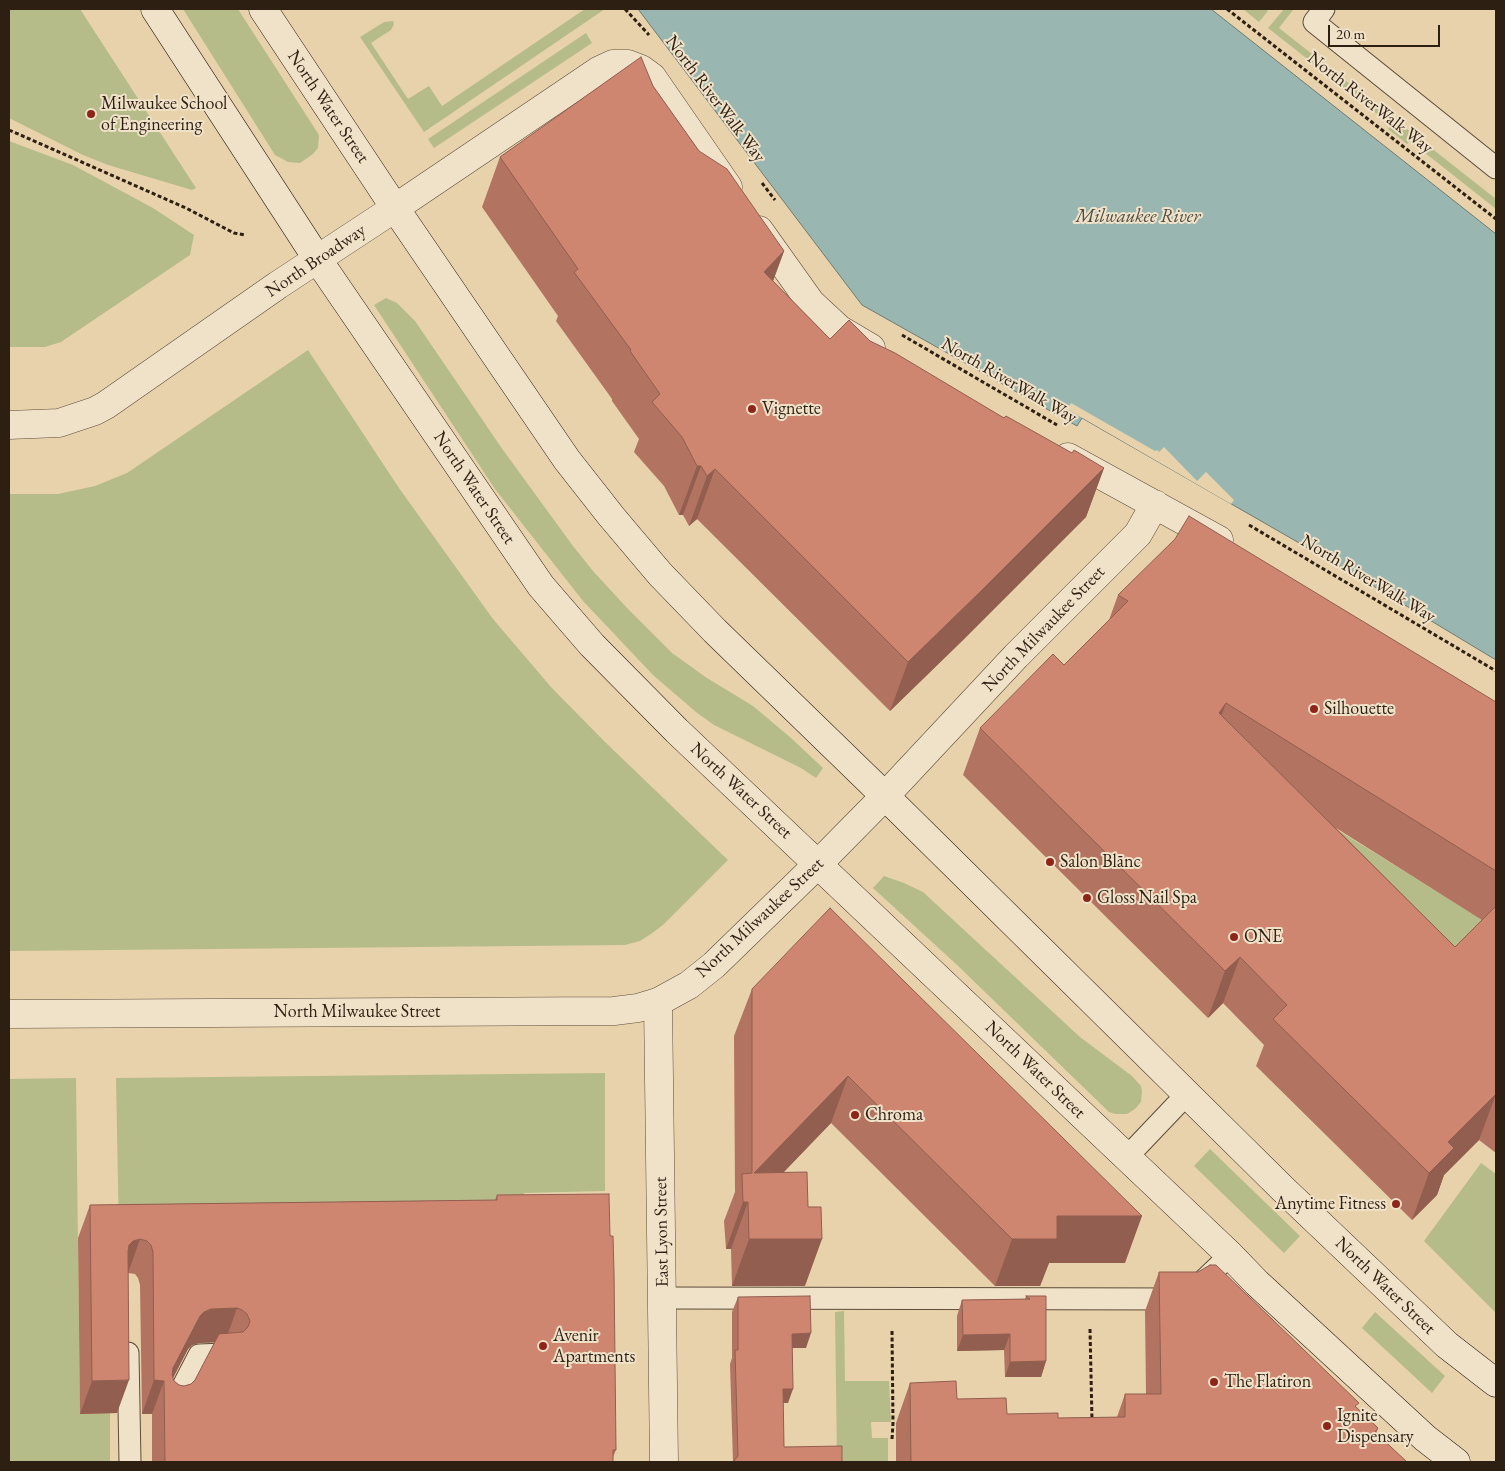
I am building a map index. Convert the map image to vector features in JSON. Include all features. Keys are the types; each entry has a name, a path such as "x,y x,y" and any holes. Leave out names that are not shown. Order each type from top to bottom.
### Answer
{"main road":[{"name":"North Water Street","path":"155,9 318,260 541,586 605,658 677,731 1230,1255 1257,1283 1417,1431 1456,1462"},
{"name":"North Water Street","path":"263,9 395,208 567,460 660,574 715,631 885,796 1186,1095 1447,1345 1496,1383"},
{"name":"North Broadway","path":"9,425 59,423 95,411 117,398 278,285 598,71 613,64 628,64 641,69 652,77 811,303 839,329 896,362"},
{"path":"1057,438 1154,504 1239,552"},
{"name":"North Milwaukee Street","path":"9,1014 614,1011 638,1008 658,1002 689,984 714,965 818,864 885,796 1016,656 1138,534 1154,504"},
{"name":"East Lyon Street","path":"658,1002 664,1462"}],"lane":[{"path":"1324,9 1314,22 1496,168"},
{"path":"1127,1158 1186,1095"},
{"path":"662,1298 1184,1299 1230,1255"},
{"path":"128,1331 130,1462"},
{"path":"172,1407 200,1355 225,1354"}],"path":[{"name":"North RiverWalk Way","path":"625,9 649,36"},
{"name":"North RiverWalk Way","path":"1227,9 1496,219"},
{"path":"9,130 186,208 234,233 245,235"},
{"name":"North RiverWalk Way","path":"756,176 780,207"},
{"name":"North RiverWalk Way","path":"900,334 1057,438"},
{"name":"North RiverWalk Way","path":"1246,523 1496,671"},
{"path":"892,1299 892,1439"},
{"path":"1089,1299 1092,1427"}],"green space":[{"path":"9,9 80,9 196,188 192,190 108,165 83,155 9,118"},
{"path":"183,9 238,9 319,135 318,148 313,154 300,163 288,162 275,155"},
{"path":"585,9 605,9 424,132 360,37 384,22 393,21 394,24 391,30 371,43 408,99 429,86 442,106"},
{"path":"1243,9 1265,9 1268,11 1259,22"},
{"path":"1284,9 1293,10 1279,28 1496,199 1496,209 1410,141 1407,144 1388,129 1391,125 1268,28"},
{"path":"586,33 592,43 434,148 428,139"},
{"path":"9,141 73,165 153,208 194,235 190,255 61,342 45,347 9,347"},
{"path":"386,298 397,303 415,321 503,450 593,571 672,653 707,678 753,706 791,738 823,768 816,778 801,768 714,725 696,712 653,675 583,601 495,489 374,305"},
{"path":"308,350 399,488 493,619 551,687 605,742 728,860 663,925 640,941 625,945 9,951 9,494 58,494 95,486 127,473"},
{"path":"1286,798 1496,928 1438,993"},
{"path":"884,876 923,892 1080,1037 1132,1076 1141,1086 1142,1091 1141,1102 1135,1109 1127,1114 1109,1112 956,964 873,888"},
{"path":"605,1073 605,1191 524,1193 524,1206 119,1237 116,1078"},
{"path":"76,1078 80,1414 110,1413 110,1462 9,1462 9,1079"},
{"path":"1210,1149 1300,1236 1284,1253 1194,1166"},
{"path":"1481,1163 1496,1174 1496,1313 1424,1241"},
{"path":"844,1311 845,1381 889,1381 891,1422 871,1422 872,1438 888,1438 888,1462 837,1462 835,1312"},
{"path":"1375,1312 1445,1376 1432,1393 1362,1328"}],"water":[{"name":"Milwaukee River","path":"638,9 1211,9 1496,234 1496,660 1360,578 1082,418 1077,426 862,305"}],"pier":[{"path":"1071,403 1155,451 1159,452 1164,447 1197,481 1206,472 1234,500 1231,504 1067,409"}],"building":[{"name":"Vignette","path":"641,57 653,86 699,151 727,169 784,251 764,272 830,339 849,320 870,341 895,353 1004,418 1006,416 1072,453 1074,450 1104,468 908,662 715,469 707,476 701,466 697,466 682,437 652,402 660,394 631,350 574,272 578,269 500,157"},
{"path":"1189,516 1496,702 1496,871 1226,703 1219,713 1455,947 1496,906 1496,1094 1448,1142 1454,1148 1429,1173 1273,1019 1287,1005 1240,957 1225,971 980,728 1053,654 1064,665 1128,601 1118,595 1175,539"},
{"path":"830,908 1142,1216 1057,1216 1057,1239 1012,1239 848,1076 754,1173 807,1172 808,1207 821,1207 822,1239 749,1239 748,1202 743,1202 742,1174 752,1173 752,989"},
{"path":"609,1194 610,1236 613,1236 614,1272 616,1450 613,1450 613,1462 165,1462 164,1381 154,1380 153,1252 151,1245 147,1241 140,1239 133,1241 129,1245 128,1251 129,1380 92,1381 90,1205 497,1200 497,1195","holes":["237,1308 247,1314 250,1321 248,1327 243,1332 219,1334 195,1380 191,1384 184,1386 174,1381 172,1375 173,1368 200,1316 211,1309"]},
{"path":"1210,1265 1216,1265 1359,1403 1355,1406 1378,1428 1375,1432 1407,1462 911,1462 910,1383 956,1381 957,1399 1006,1398 1007,1414 1058,1413 1058,1418 1125,1417 1125,1394 1161,1394 1159,1272 1198,1272"},
{"path":"810,1296 811,1333 792,1334 793,1389 783,1389 784,1447 842,1446 842,1462 733,1462 738,1456 735,1350 738,1350 738,1297"},
{"path":"1026,1296 1046,1296 1046,1361 1010,1362 1010,1334 963,1335 962,1300 1030,1299"}],"place":[{"name":"Milwaukee School of Engineering","path":"91,114"},
{"name":"Vignette","path":"752,409"},
{"name":"Silhouette","path":"1314,709"},
{"name":"Salon Blānc","path":"1050,862"},
{"name":"Gloss Nail Spa","path":"1087,898"},
{"name":"ONE","path":"1234,937"},
{"name":"Chroma","path":"855,1115"},
{"name":"Anytime Fitness","path":"1396,1204"},
{"name":"Avenir Apartments","path":"543,1346"},
{"name":"The Flatiron","path":"1214,1382"},
{"name":"Ignite Dispensary","path":"1327,1426"}]}
